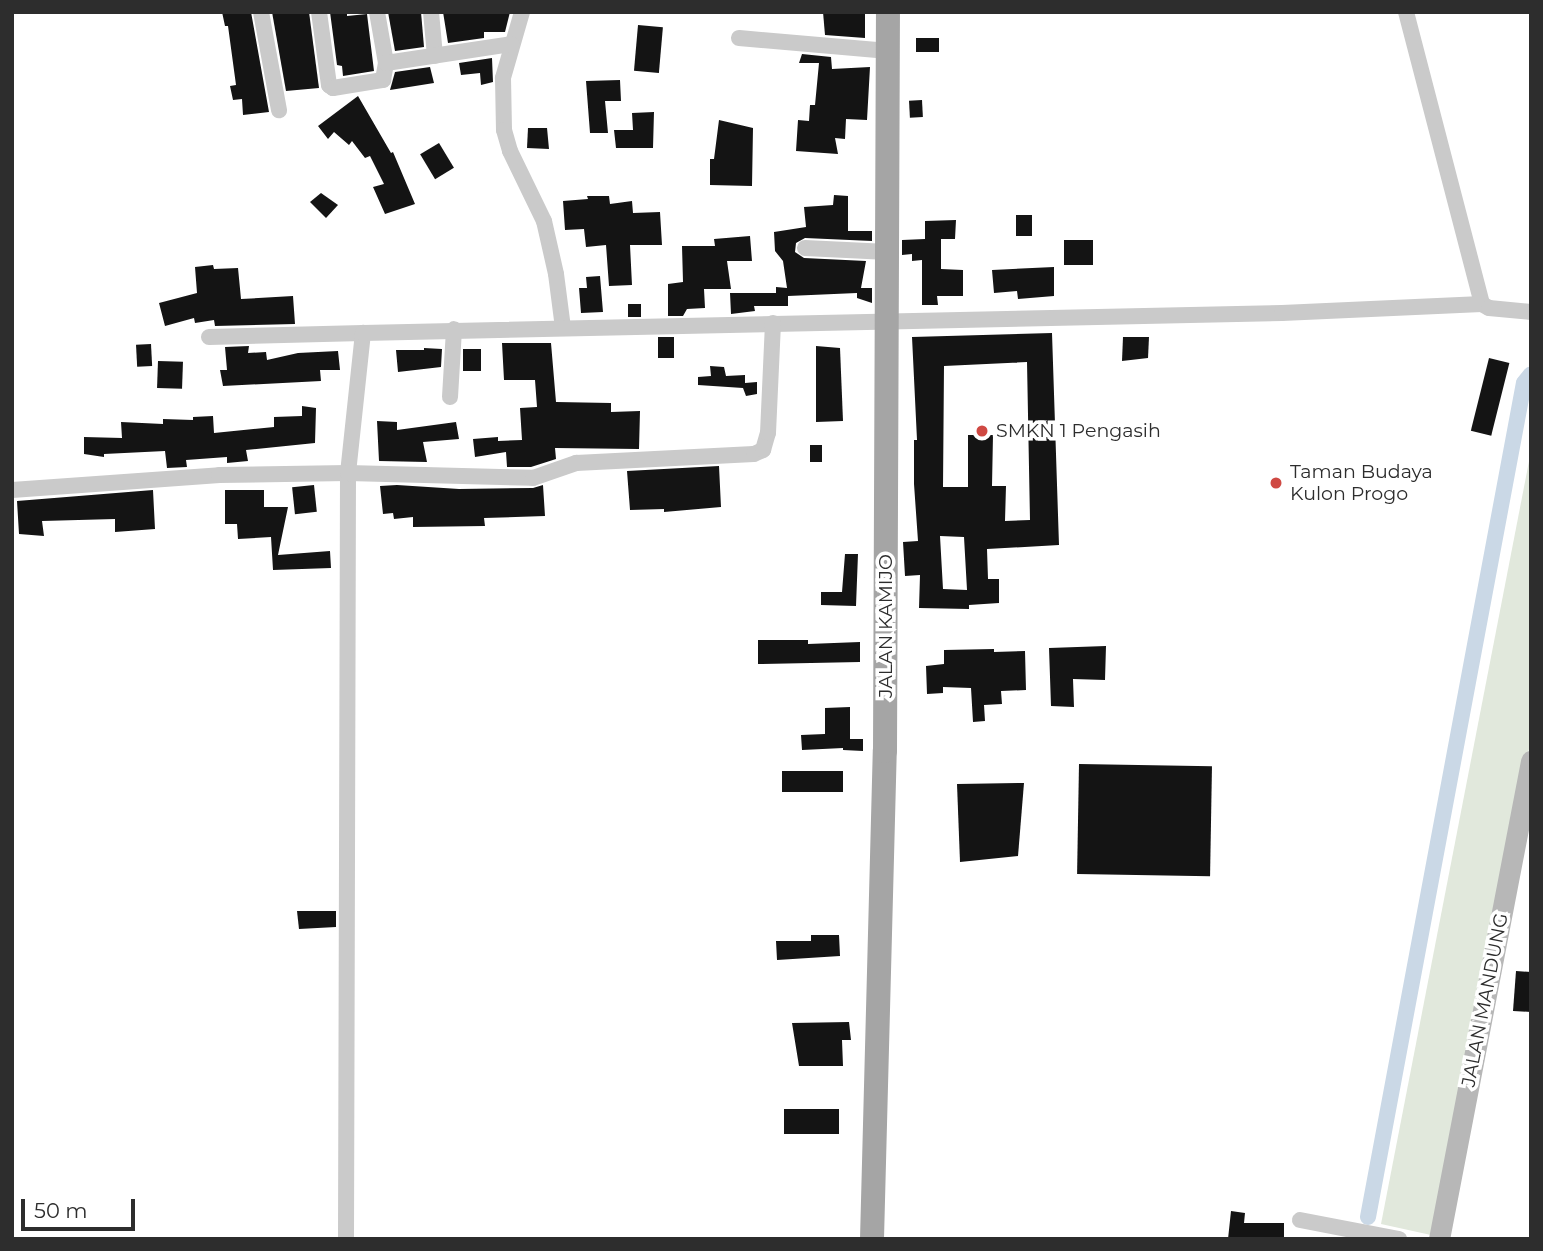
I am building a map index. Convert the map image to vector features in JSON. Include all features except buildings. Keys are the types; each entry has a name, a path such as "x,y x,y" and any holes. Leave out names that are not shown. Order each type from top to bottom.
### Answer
{"main road":[{"name":"JALAN KAMIJO","path":"872,1239 885,751 889,321 888,12"},
{"name":"JALAN MANDUNG","path":"1439,1239 1531,761"}],"street":[{"path":"261,12 279,110"},
{"path":"319,12 331,87 380,82 386,63 377,12"},
{"path":"431,12 435,56"},
{"path":"522,12 502,93 505,130 510,151 544,221 556,274 563,328"},
{"path":"1406,12 1482,304"},
{"path":"739,38 888,51"},
{"path":"386,63 512,44"},
{"path":"805,248 888,252"},
{"path":"209,337 454,329 1282,313 1482,304 1489,308 1531,312"},
{"path":"12,489 219,475 348,472 533,478 576,463 754,454 763,450 768,433 773,323"},
{"path":"450,397 454,329"},
{"path":"346,1239 348,472 363,333"},
{"path":"1300,1220 1399,1239"}],"shaded area":[{"path":"1531,451 1531,739 1431,1235 1381,1224"}],"waterway":[{"path":"1368,1217 1524,383 1531,374"}],"place":[{"name":"SMKN 1 Pengasih","path":"982,431"},
{"name":"Taman Budaya Kulon Progo","path":"1276,483"}]}
